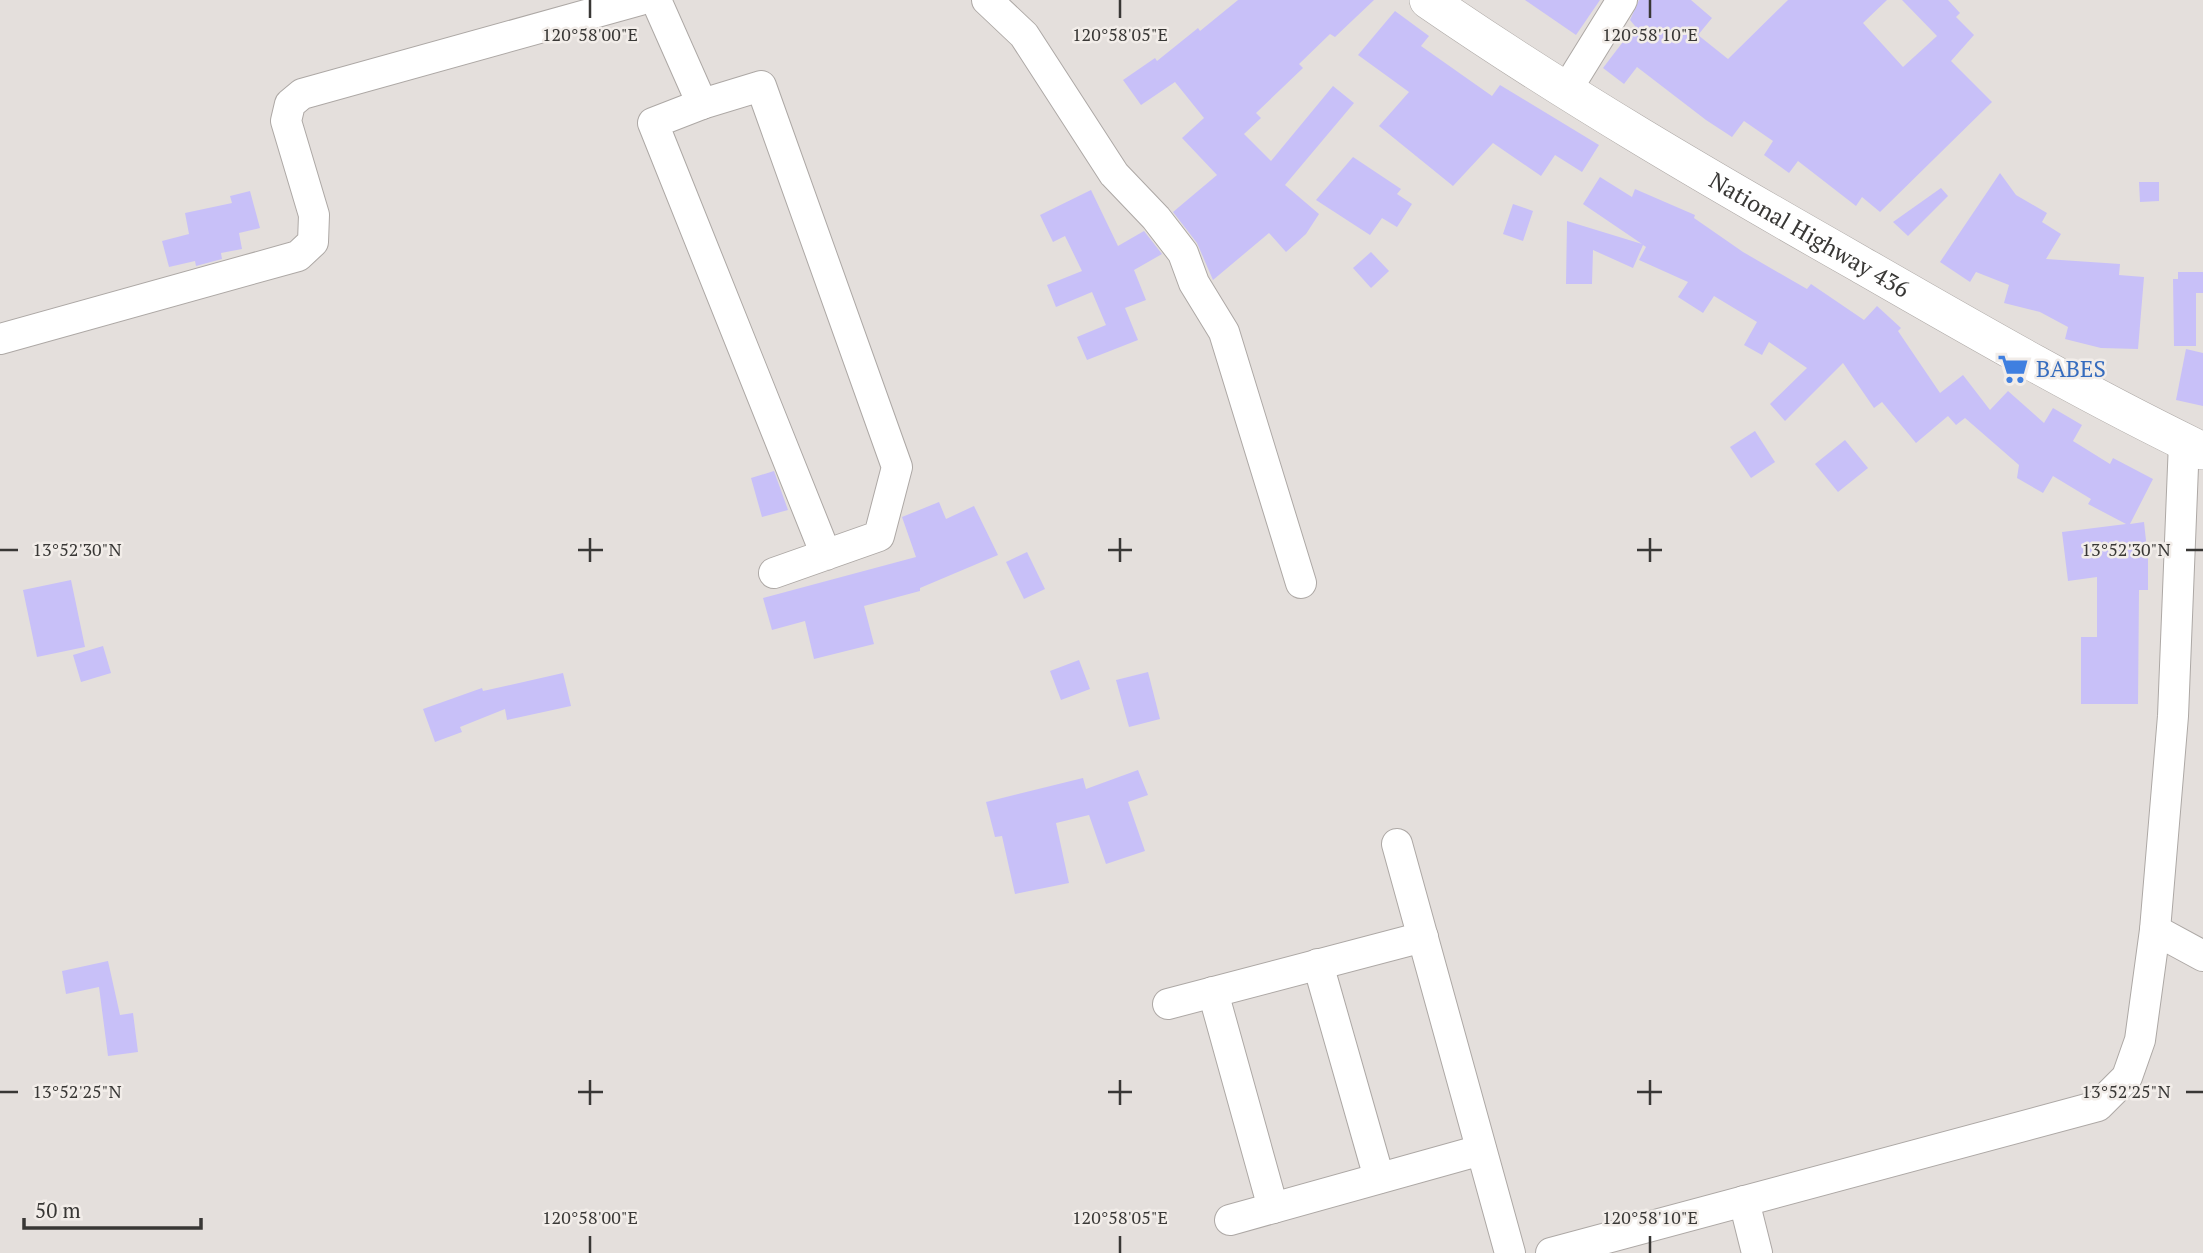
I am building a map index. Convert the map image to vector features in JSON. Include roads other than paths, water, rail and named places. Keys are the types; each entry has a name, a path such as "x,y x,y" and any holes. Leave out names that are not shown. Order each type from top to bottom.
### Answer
{"main road":[{"name":"National Highway 436","path":"1428,0 1492,44 1723,187 2036,365 2194,446"}],"street":[{"path":"0,339 298,256 313,242 314,215 286,121 290,104 302,94 640,0"},
{"path":"656,0 702,104"},
{"path":"987,0 1024,35 1114,174 1156,218 1183,253 1194,283 1224,331 1301,583"},
{"path":"1567,89 1622,0"},
{"path":"774,573 826,555 879,536 897,467 761,86 653,123 826,555"},
{"path":"1551,1253 2098,1106 2127,1077 2140,1040 2155,930 2194,446"},
{"path":"1397,844 1510,1253"},
{"path":"2155,930 2203,956"},
{"path":"1168,1004 1423,937"},
{"path":"1318,964 1380,1178"},
{"path":"1213,992 1273,1208"},
{"path":"1230,1220 1481,1150"},
{"path":"1744,1201 1757,1253"}],"place":[{"name":"BABES","path":"2013,369"}]}
